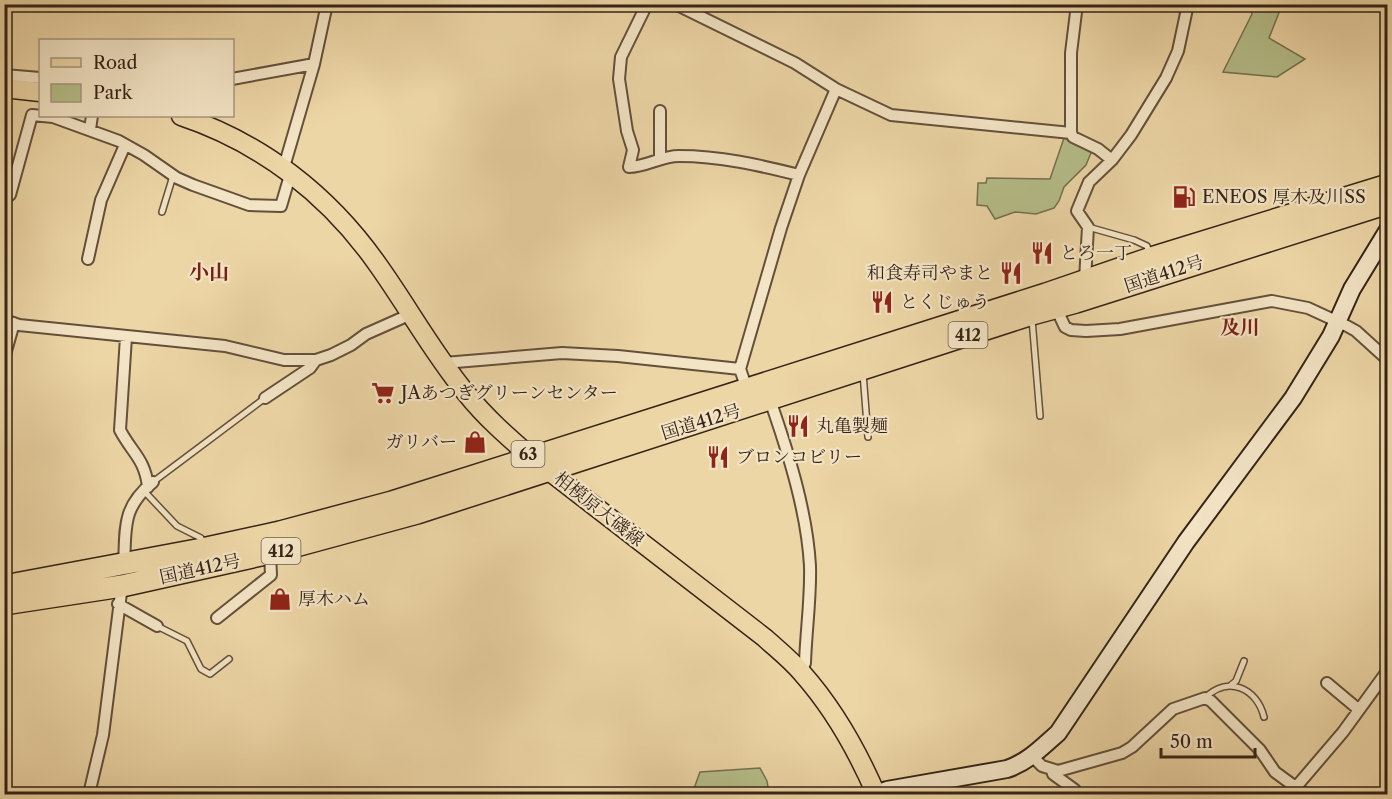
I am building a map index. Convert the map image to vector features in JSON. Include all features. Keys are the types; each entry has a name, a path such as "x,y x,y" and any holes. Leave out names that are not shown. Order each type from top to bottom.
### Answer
{"highway":[{"name":"国道412号","path":"4,586 121,585 202,549 280,532 392,502 531,457 743,379 1085,280 1388,184"},
{"name":"国道412号","path":"4,604 121,585 270,554 417,513 1032,314 1388,202"}],"main road":[{"path":"4,88 39,92"},
{"name":"相模原大磯線","path":"184,117 220,131 287,169 328,205 376,262 444,363 481,411 531,457 765,638 801,671 830,707 852,742 875,794"}],"street":[{"path":"52,117 90,129 125,145 193,185 258,206 281,206 287,169 327,4"},
{"path":"647,4 621,57 619,79 627,131 633,150 629,167 639,167 660,159 678,156 744,161 799,175"},
{"path":"675,4 795,63 836,89 891,115 1071,133"},
{"path":"1077,4 1071,53 1071,133 1073,138 1098,149 1112,160"},
{"path":"1085,280 1088,227 1077,211 1089,182 1112,160 1131,135 1166,78 1178,51 1188,4"},
{"path":"234,79 314,64"},
{"path":"4,75 39,78"},
{"path":"444,363 562,353 618,356 743,379 781,228 799,175 836,89"},
{"path":"660,111 660,159"},
{"path":"4,198 10,195 32,116 39,116"},
{"path":"90,129 92,117"},
{"path":"88,259 101,200 125,145"},
{"path":"875,794 887,790 997,772 1018,765 1058,733 1186,542 1293,398 1330,336 1352,289 1388,230"},
{"path":"1056,308 1065,327 1071,330 1120,329 1272,301 1308,308 1337,321 1356,331 1388,360"},
{"path":"4,358 9,322 126,337 225,346 284,360 316,360 332,355 366,334 411,314"},
{"path":"89,795 103,735 112,673 125,526 134,501 148,486 146,471 141,460 126,442 120,430 126,337"},
{"path":"265,398 310,368 316,360"},
{"path":"770,400 789,453 807,537 809,578 805,663 801,671"},
{"path":"217,618 271,575 270,554"},
{"path":"121,585 157,626"},
{"path":"1032,756 1042,766 1058,771 1122,753 1132,747 1173,709 1205,698 1211,701 1260,750 1275,772 1301,791 1388,670"},
{"path":"1327,683 1358,709"},
{"path":"1052,771 1073,793"}],"lane":[{"path":"162,212 173,175"},
{"path":"1088,227 1134,240 1146,246 1151,258"},
{"path":"1032,314 1040,416"},
{"path":"863,370 868,437"},
{"path":"202,549 201,538 177,526 148,486 265,398"},
{"path":"157,626 187,641 201,669 210,674 229,659"},
{"path":"1205,698 1211,692 1236,681 1244,661"},
{"path":"1231,685 1240,687 1258,702 1264,717"},
{"path":"1073,793 1086,795"}],"green space":[{"path":"1249,5 1282,5 1269,38 1305,59 1277,77 1223,72 1252,14"},
{"path":"1064,138 1093,148 1086,165 1064,187 1054,208 1036,214 1015,212 995,219 987,206 977,205 978,183 986,183 987,178 1050,179"},
{"path":"760,768 767,781 769,794 692,794 700,772"}],"place":[{"name":"ENEOS 厚木及川SS","path":"1184,197"},
{"name":"とろ一丁","path":"1042,253"},
{"name":"和食寿司やまと","path":"1011,273"},
{"name":"とくじゅう","path":"882,302"},
{"name":"JAあつぎグリーンセンター","path":"383,393"},
{"name":"丸亀製麺","path":"798,426"},
{"name":"ガリバー","path":"475,442"},
{"name":"ブロンコビリー","path":"718,457"},
{"name":"厚木ハム","path":"280,599"}],"district":[{"name":"小山","path":"209,272"},
{"name":"及川","path":"1240,327"}]}
